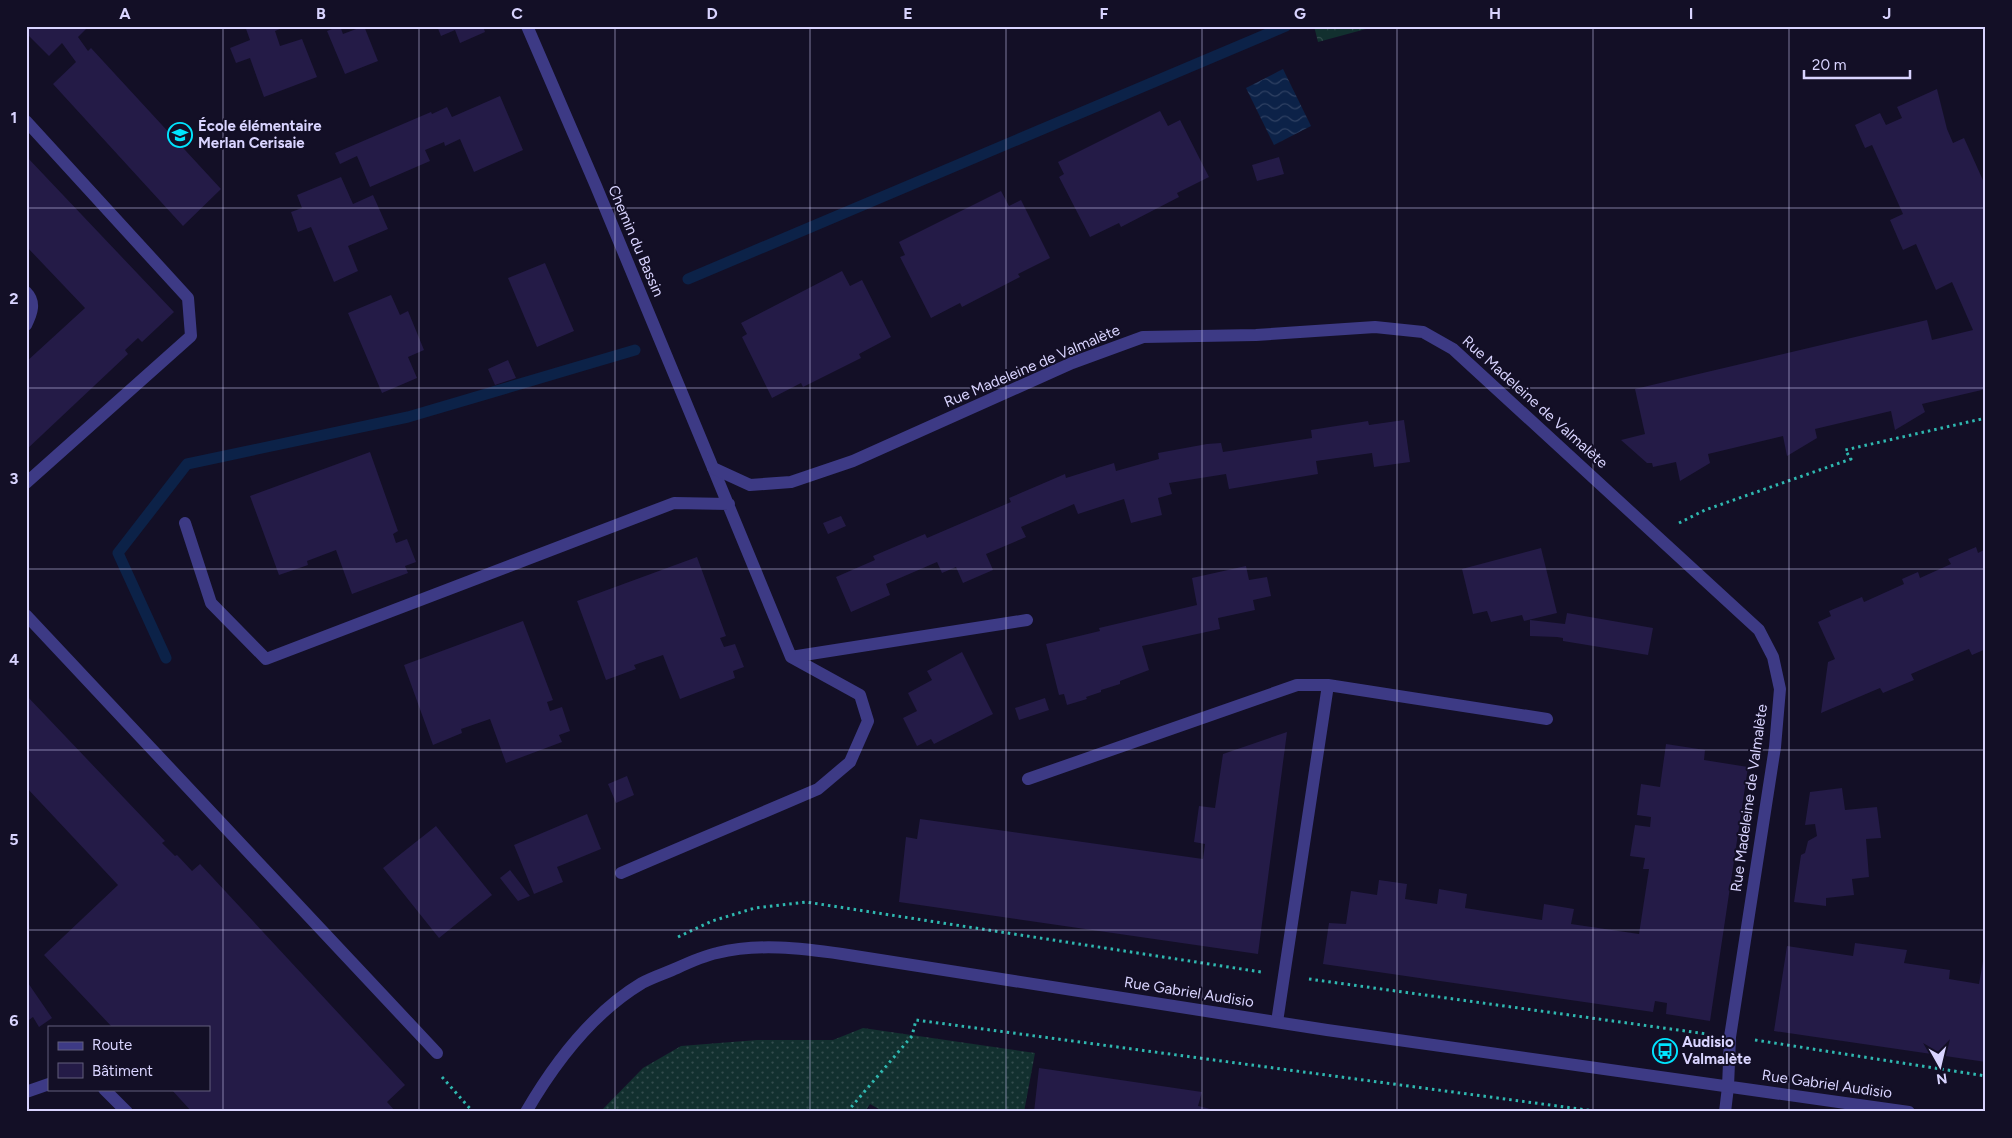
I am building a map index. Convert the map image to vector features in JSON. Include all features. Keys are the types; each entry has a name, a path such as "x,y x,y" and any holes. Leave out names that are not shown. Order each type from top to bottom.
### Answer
{"street":[{"name":"Chemin du Bassin","path":"527,26 596,186 792,656"},
{"path":"26,121 188,298 191,336 26,483"},
{"path":"26,292 30,296 33,311 26,325"},
{"name":"Rue Madeleine de Valmalète","path":"714,468 750,485 791,482 854,460 1072,363 1143,337 1375,328 1423,332 1454,349 1759,630 1773,657 1780,689 1775,747 1730,1037 1725,1112"},
{"path":"185,523 211,603 266,659 674,503 728,504"},
{"path":"26,615 437,1053"},
{"path":"792,656 1026,620"},
{"path":"621,873 818,789 850,762 868,721 860,695 792,656"},
{"path":"1028,779 1297,685 1328,685 1547,719"},
{"path":"1277,1022 1328,685"},
{"name":"Rue Gabriel Audisio","path":"526,1112 540,1088 573,1043 605,1011 643,982 716,953 759,948 801,948 1277,1022 1910,1112"},
{"path":"26,1092 48,1084"},
{"path":"105,1090 127,1112"}],"path":[{"path":"1656,535 1705,510 1851,459 1845,450 1986,418"},
{"path":"847,1112 912,1036 916,1020 1602,1112"},
{"path":"1757,1041 1986,1076"},
{"path":"438,1073 473,1112"}],"green space":[{"path":"1314,26 1377,26 1318,42"},
{"path":"863,1028 1035,1053 1024,1112 884,1112 870,1104 865,1112 600,1112 643,1068 681,1046 757,1040 833,1040"}],"water":[{"path":"1283,69 1311,126 1274,145 1246,88"}],"building":[{"path":"26,26 89,26 78,37 88,51 91,48 221,189 183,226 53,84 76,62 62,43 49,56 26,33"},
{"path":"245,26 287,26 275,31 280,46 302,39 317,77 264,97 250,58 236,63 230,48 250,40"},
{"path":"340,26 343,34 364,26 378,61 345,74 327,31"},
{"path":"437,26 483,26 485,32 460,43 455,30 441,36"},
{"path":"1937,89 1947,129 1953,143 1964,138 1986,187 1986,389 1922,404 1925,412 1895,430 1891,411 1815,429 1817,438 1787,456 1783,436 1708,454 1710,463 1680,481 1676,462 1653,467 1652,463 1647,463 1621,440 1645,434 1635,389 1927,320 1932,340 1973,330 1952,282 1936,290 1916,244 1903,250 1890,220 1903,214 1872,145 1865,148 1855,125 1880,113 1886,125 1902,118 1897,107"},
{"path":"500,96 523,150 474,172 460,139 445,146 444,142 425,150 430,161 370,187 357,156 340,164 335,153 431,112 432,114 447,107 452,117"},
{"path":"1160,111 1168,126 1180,120 1209,177 1177,193 1179,197 1121,227 1119,223 1090,237 1059,177 1064,174 1058,162"},
{"path":"26,156 174,312 142,342 138,338 125,350 128,354 26,450 26,362 85,308 26,246"},
{"path":"1279,157 1284,174 1257,181 1252,165"},
{"path":"341,177 353,204 373,195 388,229 348,246 358,271 334,282 311,227 298,232 291,212 302,208 297,195"},
{"path":"1001,191 1009,206 1021,200 1050,258 1018,274 1020,277 962,307 960,303 931,318 900,257 905,255 899,242"},
{"path":"545,263 574,331 537,347 508,278"},
{"path":"842,271 850,286 862,280 891,337 859,354 861,358 803,387 801,383 772,398 742,337 747,334 741,323"},
{"path":"391,295 400,315 408,311 424,350 408,357 417,378 382,393 348,313"},
{"path":"508,360 516,378 495,385 488,369"},
{"path":"1404,420 1410,462 1374,467 1372,453 1316,461 1318,474 1229,489 1226,474 1169,483 1172,494 1158,498 1162,515 1131,523 1124,499 1078,514 1074,504 1021,527 1026,537 986,554 993,570 963,583 956,567 942,573 937,562 886,584 890,595 851,612 836,577 875,560 873,556 925,534 927,538 1011,502 1009,498 1065,474 1066,478 1114,463 1116,471 1159,459 1158,453 1207,444 1221,443 1223,452 1312,438 1311,430 1368,421 1369,425"},
{"path":"370,452 398,531 393,534 396,543 407,539 416,562 405,566 408,573 352,594 336,550 307,561 308,565 279,575 250,496"},
{"path":"841,516 846,526 828,534 823,523"},
{"path":"1976,547 1978,553 1986,549 1986,649 1972,655 1969,649 1911,674 1914,680 1883,693 1880,688 1821,713 1828,662 1835,659 1818,622 1831,616 1829,611 1862,597 1864,602 1904,584 1902,579 1918,572 1920,578 1951,564 1948,559"},
{"path":"1541,548 1557,613 1524,621 1522,615 1491,622 1487,611 1473,614 1462,569"},
{"path":"697,557 726,636 720,638 724,647 735,644 744,667 733,671 735,678 680,699 663,655 634,665 636,669 606,680 577,601"},
{"path":"1246,566 1249,580 1267,577 1271,596 1253,600 1255,610 1218,618 1220,629 1142,646 1149,670 1120,681 1120,684 1101,690 1101,692 1086,697 1087,699 1067,705 1064,694 1059,695 1046,644 1100,631 1099,628 1197,605 1192,578"},
{"path":"1567,613 1653,628 1648,655 1563,641 1563,638 1557,637 1530,636 1530,620 1565,624"},
{"path":"523,621 553,700 547,702 550,711 562,707 570,731 559,735 562,742 506,763 490,719 461,729 462,733 433,745 404,665"},
{"path":"962,652 993,714 934,744 931,739 917,746 903,718 917,711 908,693 932,680 927,671"},
{"path":"26,695 165,841 162,843 175,856 177,855 192,871 200,864 405,1085 387,1102 396,1112 192,1112 172,1090 210,1090 210,1026 111,1026 44,955 118,885 26,787"},
{"path":"1045,698 1049,710 1019,720 1015,708"},
{"path":"1287,732 1258,954 899,902 906,837 917,839 920,819 1203,859 1205,844 1194,842 1199,806 1215,808 1223,754"},
{"path":"1666,744 1705,750 1704,760 1748,767 1710,1021 1666,1014 1667,1003 1655,1001 1653,1012 1323,964 1329,923 1346,924 1351,891 1377,895 1379,880 1407,884 1405,899 1437,904 1439,889 1467,894 1465,908 1542,920 1544,904 1574,909 1571,924 1639,934 1649,869 1643,869 1645,858 1630,856 1635,825 1650,827 1651,817 1637,815 1641,784 1660,787"},
{"path":"627,776 634,795 616,803 608,784"},
{"path":"1842,788 1845,810 1877,807 1881,838 1866,839 1869,877 1852,879 1854,895 1826,898 1826,906 1794,902 1801,855 1805,853 1808,841 1817,836 1815,824 1805,825 1810,792"},
{"path":"587,814 601,849 557,867 563,882 534,894 514,845"},
{"path":"436,826 492,895 439,938 383,868"},
{"path":"510,870 530,896 518,901 500,878"},
{"path":"1855,943 1907,950 1904,963 1950,970 1949,979 1979,984 1983,961 1986,962 1986,1062 1774,1031 1787,946 1853,956"},
{"path":"26,980 52,1018 39,1027 33,1017 26,1022"},
{"path":"1039,1068 1202,1092 1198,1106 1223,1112 1034,1112"}],"waterway":[{"path":"688,279 1286,26"},
{"path":"166,658 118,553 187,464 408,417 635,350"}],"place":[{"name":"École élémentaire Merlan Cerisaie","path":"180,135"},
{"name":"Audisio Valmalète","path":"1665,1051"}]}
